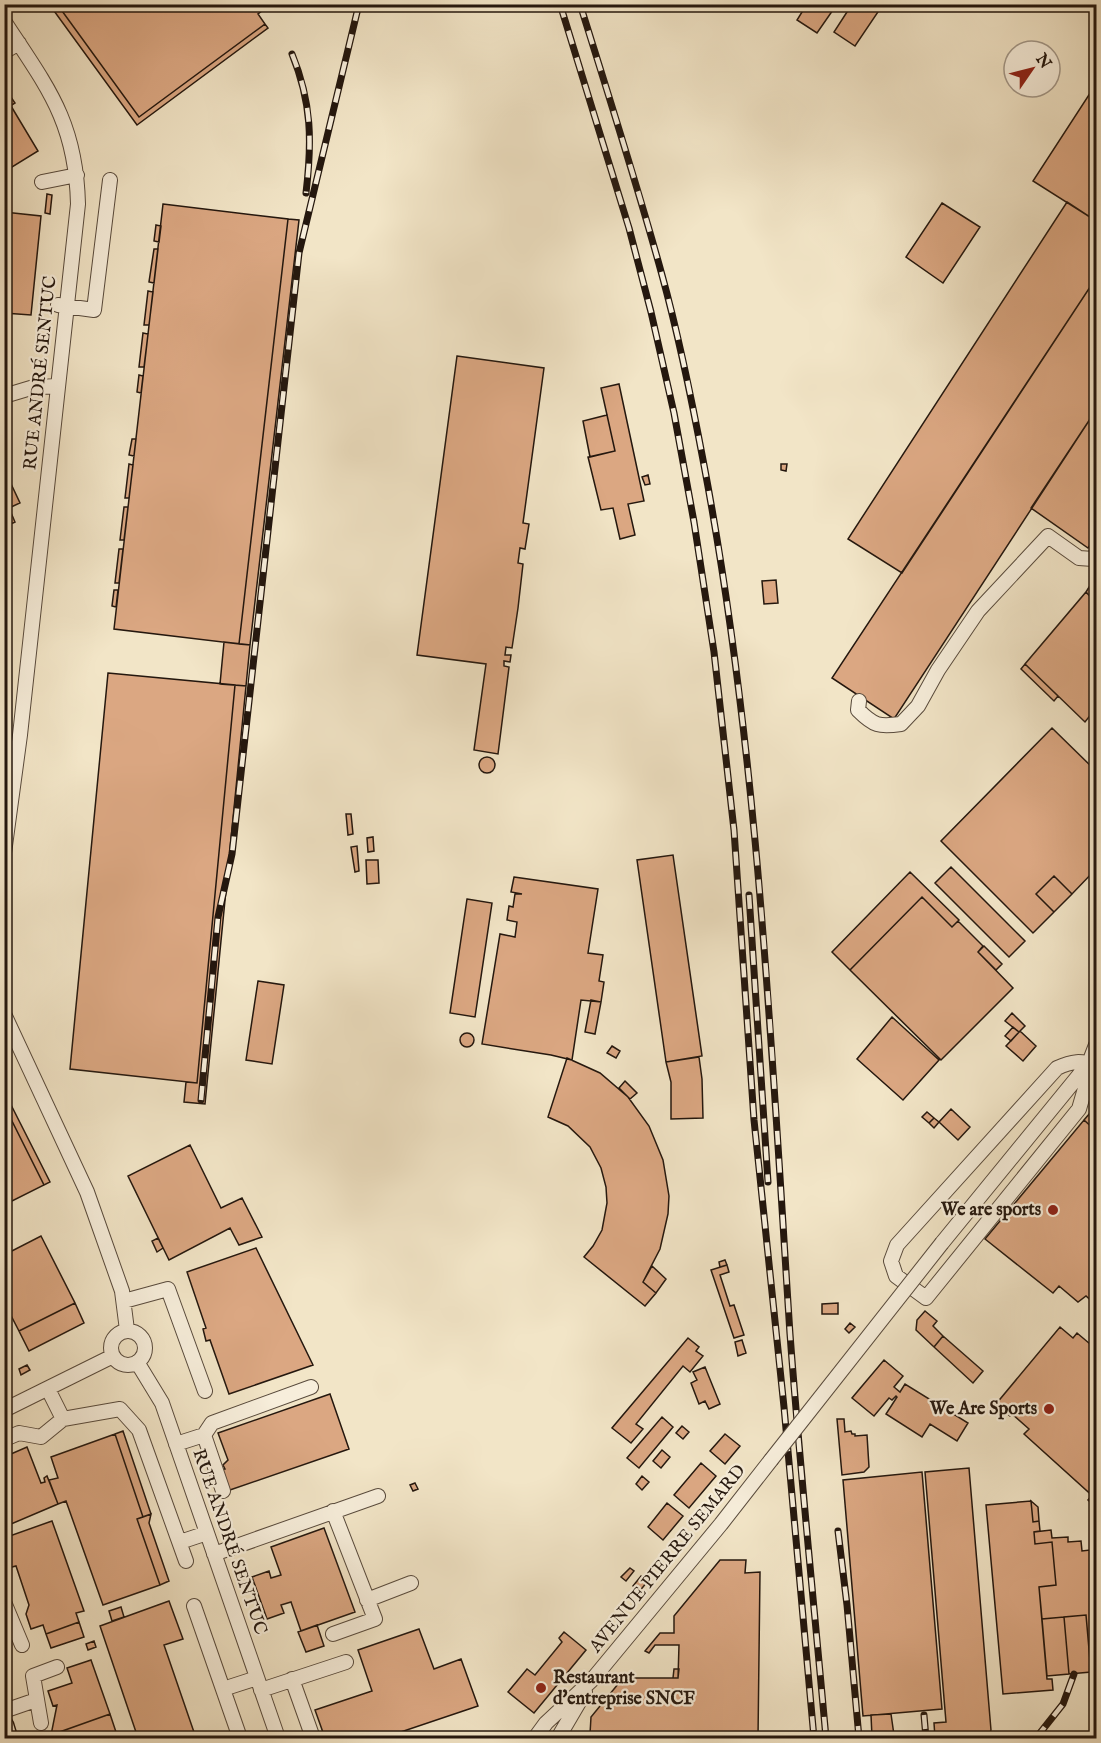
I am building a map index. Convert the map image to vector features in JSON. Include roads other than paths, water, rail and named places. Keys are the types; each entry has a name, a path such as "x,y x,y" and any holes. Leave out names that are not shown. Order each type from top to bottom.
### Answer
{"main road":[{"path":"4,1725 8,1738"}],"street":[{"name":"RUE ANDRÉ SENTUC","path":"4,21 56,104 68,132 76,175 76,220 63,306 58,386 10,772 4,853"},
{"path":"4,52 19,43"},
{"path":"42,182 76,175"},
{"path":"63,306 94,310 110,180"},
{"path":"4,396 34,387 58,386"},
{"path":"859,701 858,710 869,721 882,727 901,724 918,706 938,670 978,611 1048,536 1079,558 1093,559 1096,554"},
{"path":"4,1014 87,1192 122,1291 128,1330"},
{"path":"1093,1064 1071,1062 1057,1068 897,1245 891,1261 896,1276 926,1298 1079,1109 1093,1064 1096,1045"},
{"name":"AVENUE PIERRE SEMARD","path":"535,1738 546,1723 592,1680 721,1524 942,1243 1054,1106 1093,1064"},
{"path":"123,1301 168,1289 205,1392"},
{"path":"128,1330 138,1334 144,1343 144,1354 137,1362 126,1365 116,1361 110,1346 118,1333 128,1330"},
{"path":"4,1410 113,1356"},
{"name":"RUE ANDRÉ SENTUC","path":"137,1362 162,1403 278,1738"},
{"path":"176,1444 204,1435 212,1423 311,1386"},
{"path":"48,1389 63,1419"},
{"path":"5,1440 19,1433 41,1437 63,1419 120,1409 139,1430 186,1561"},
{"path":"204,1435 223,1491"},
{"path":"214,1554 378,1496"},
{"path":"333,1511 375,1619 333,1634"},
{"path":"180,1542 207,1533"},
{"path":"368,1600 411,1583"},
{"path":"4,1602 22,1645"},
{"path":"194,1606 240,1738"},
{"path":"223,1689 292,1679 346,1662"},
{"path":"41,1723 33,1676 57,1666"},
{"path":"292,1679 313,1738"},
{"name":"AVENUE PIERRE SEMARD","path":"558,1738 592,1680"},
{"path":"4,1712 36,1700"}],"railway":[{"path":"201,1100 218,917 232,854 299,253 359,4"},
{"path":"560,4 629,228 651,312 674,413 714,652 734,830 754,1120 784,1407 814,1738"},
{"path":"580,4 652,241 680,345 704,465 738,681 760,898 794,1385 826,1738"},
{"path":"292,54 299,72 309,123 306,193"},
{"path":"749,895 768,1182"},
{"path":"838,1531 859,1738"},
{"path":"1036,1738 1063,1704 1074,1674"},
{"path":"924,1715 926,1738"}],"place":[{"name":"We are sports","path":"1053,1210"},
{"name":"We Are Sports","path":"1049,1409"},
{"name":"Restaurant d'entreprise SNCF","path":"541,1688"}]}
